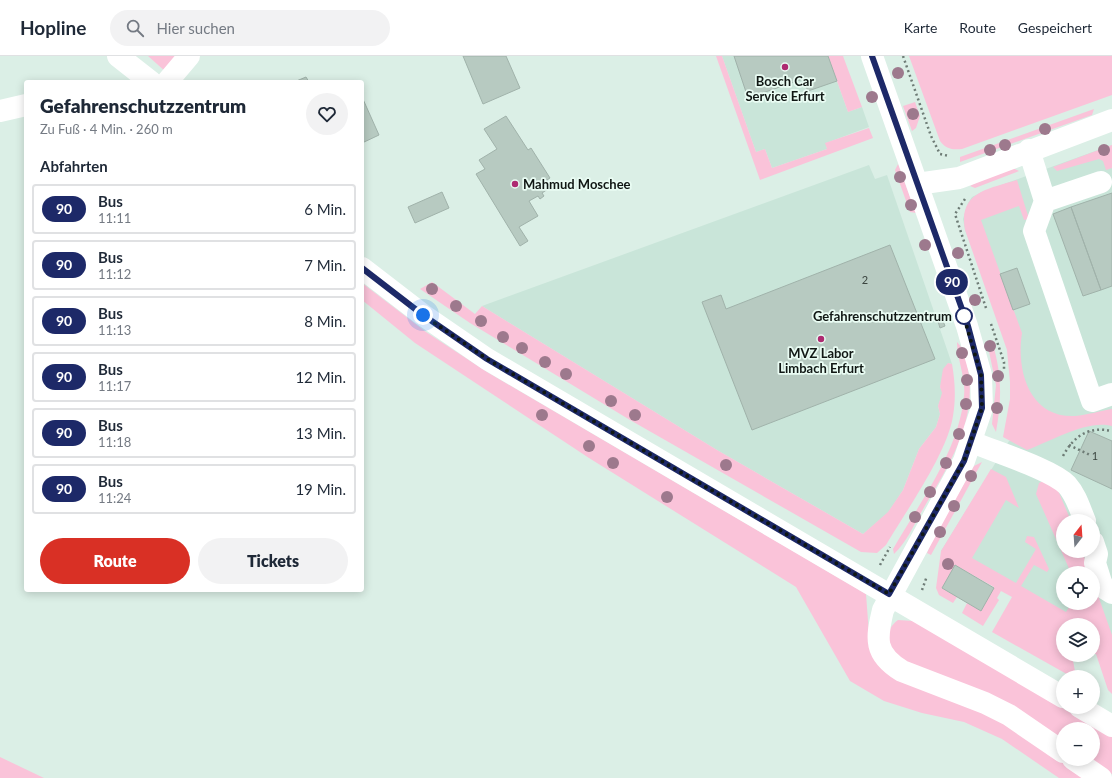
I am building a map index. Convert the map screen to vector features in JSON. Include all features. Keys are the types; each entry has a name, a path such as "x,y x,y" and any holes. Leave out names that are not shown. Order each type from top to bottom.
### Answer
{"street":[{"path":"118,56 139,79"},
{"path":"169,80 189,56"},
{"path":"872,56 968,326 981,375 982,408 972,442 951,485 889,594 882,610 878,629 878,641 881,654 891,664 902,671 985,703 1009,715 1056,747"},
{"path":"0,111 24,105"},
{"path":"917,184 959,178 1029,150 1112,120"},
{"path":"1029,150 1045,201 1034,230 1092,401 1112,394"},
{"path":"1045,201 1101,182"},
{"path":"364,270 423,315 487,359 1056,693"},
{"path":"972,442 1053,474 1067,485 1077,499 1082,514"},
{"path":"1100,553 1106,559 1112,574"},
{"path":"1094,558 1094,563 1104,588 1112,593"},
{"path":"1092,714 1112,726"},
{"path":"1083,766 1101,778"}],"path":[{"path":"1053,474 1069,445 1084,432 1095,429 1112,431"},
{"path":"1069,445 1090,455"},
{"path":"870,583 892,544"}],"shaded area":[{"path":"148,56 179,56 166,72"},
{"path":"716,56 722,56 756,152 765,149 772,168 827,149 825,143 869,128 873,138 760,180"},
{"path":"722,56 828,56 848,112 862,107 869,127 826,143 827,149 772,168 765,149 756,152"},
{"path":"828,56 843,56 862,107 848,112"},
{"path":"909,56 1112,56 1112,95 962,149 952,149 945,146 940,141"},
{"path":"915,102 920,116 916,128 912,131 903,106"},
{"path":"1094,109 1092,115 960,162 960,157"},
{"path":"1112,145 1112,639 1100,630 1100,618 1059,618 941,551 1009,441 1019,438 1015,356 965,230 963,219 968,203 972,197 982,192"},
{"path":"1112,145 1112,168 1106,170 1103,161 1099,159 1057,171 1053,167"},
{"path":"898,164 916,213 910,212 895,170"},
{"path":"869,165 875,179 887,175 952,364 948,363 940,387 943,393 938,406 940,414 936,427 919,449 903,490 888,513 863,534 717,450 482,306"},
{"path":"1006,169 1015,169 1019,171 975,188 970,186 981,180"},
{"path":"1017,180 1029,219 1024,220 1019,206 981,220 1022,333 1021,362 1029,389 1036,400 1046,409 1059,415 1084,415 1112,409 1112,426 1102,425 1081,428 1027,450 1003,437 1010,399 1007,350 965,230 964,217 966,207 978,194 996,186"},
{"path":"432,282 475,314 482,306 717,450 863,534 888,512 903,490 919,449 936,427 940,414 938,406 942,393 940,387 943,369 948,363 952,364 955,390 955,403 949,431 943,447 925,482 886,545 877,553 861,552 630,420 470,323 420,289"},
{"path":"364,285 426,332 487,372 866,594 870,647 982,707 1056,755 1056,766 1073,766 1092,778 1059,778 1002,739 964,722 922,713 884,701 850,681 796,587 589,458 415,343 364,302"},
{"path":"992,341 998,365 1000,386 996,432 992,424 996,385 987,342"},
{"path":"957,342 964,353 969,375 970,394 968,412 963,430 941,479 906,539 894,554 893,549 937,476 955,436 961,416 964,389"},
{"path":"982,462 931,555 927,553 933,538 974,466"},
{"path":"991,469 1006,477 1019,508 1006,500 972,558 1016,583 1036,549 1025,542 1027,536 1034,537 1049,569 1047,572 1034,565 1021,586 1056,606 1056,610 1063,610 1066,612 1067,610 1100,610 1100,601 1112,635 1112,694 1108,690 1099,662 1100,662 1100,618 1056,618 1056,662 1073,662 1075,670 1060,670 992,632 1012,597 1001,591 997,598 999,600 983,626 962,613 967,603 981,611 994,587 955,565 942,588 957,597 953,603 939,595 936,588 941,551"},
{"path":"1043,481 1057,488 1068,514 1056,514 1056,539 1036,494 1039,483"},
{"path":"1064,558 1085,558 1087,566 1068,566"},
{"path":"898,620 913,621 1056,704 1056,714 1073,714 1086,722 1056,722 1056,738 911,668 890,652 888,638 891,627"},
{"path":"1100,730 1112,737 1112,774 1100,766"},
{"path":"0,757 44,778 0,778"}],"building":[{"path":"463,56 506,56 520,88 483,104"},
{"name":"Bosch Car Service Erfurt","path":"734,56 828,56 837,81 808,91 803,79 748,98"},
{"path":"306,77 308,80 299,80"},
{"path":"364,101 379,135 364,142"},
{"name":"Mahmud Moschee","path":"506,116 528,150 531,148 550,178 547,180 551,187 542,193 544,196 540,199 538,196 529,201 538,216 519,227 528,241 520,246 476,174 485,169 479,160 497,149 484,129"},
{"path":"442,192 449,208 415,223 408,207"},
{"path":"1112,193 1112,286 1101,290 1071,207"},
{"path":"1071,207 1101,290 1083,296 1053,214"},
{"path":"890,245 935,359 752,430 702,302 721,295 726,309"},
{"path":"1017,268 1030,304 1013,310 1000,274"},
{"path":"941,316 945,326 940,328 937,318"},
{"path":"1089,431 1112,441 1112,489 1071,470"},
{"path":"955,565 994,588 981,611 942,588"}],"bus line":[{"name":"90","path":"364,270 423,315 487,359 889,594 945,497 972,442 982,408 981,375 968,326 872,56"}],"place":[{"name":"Bosch Car Service Erfurt","path":"785,67"},
{"name":"Mahmud Moschee","path":"515,184"},
{"name":"Gefahrenschutzzentrum","path":"964,316"},
{"name":"MVZ Labor Limbach Erfurt","path":"821,339"}],"route":[{"path":"423,315 487,359 889,594 964,461 972,442 982,408 981,375 974,346 963,314 964,316"}]}
